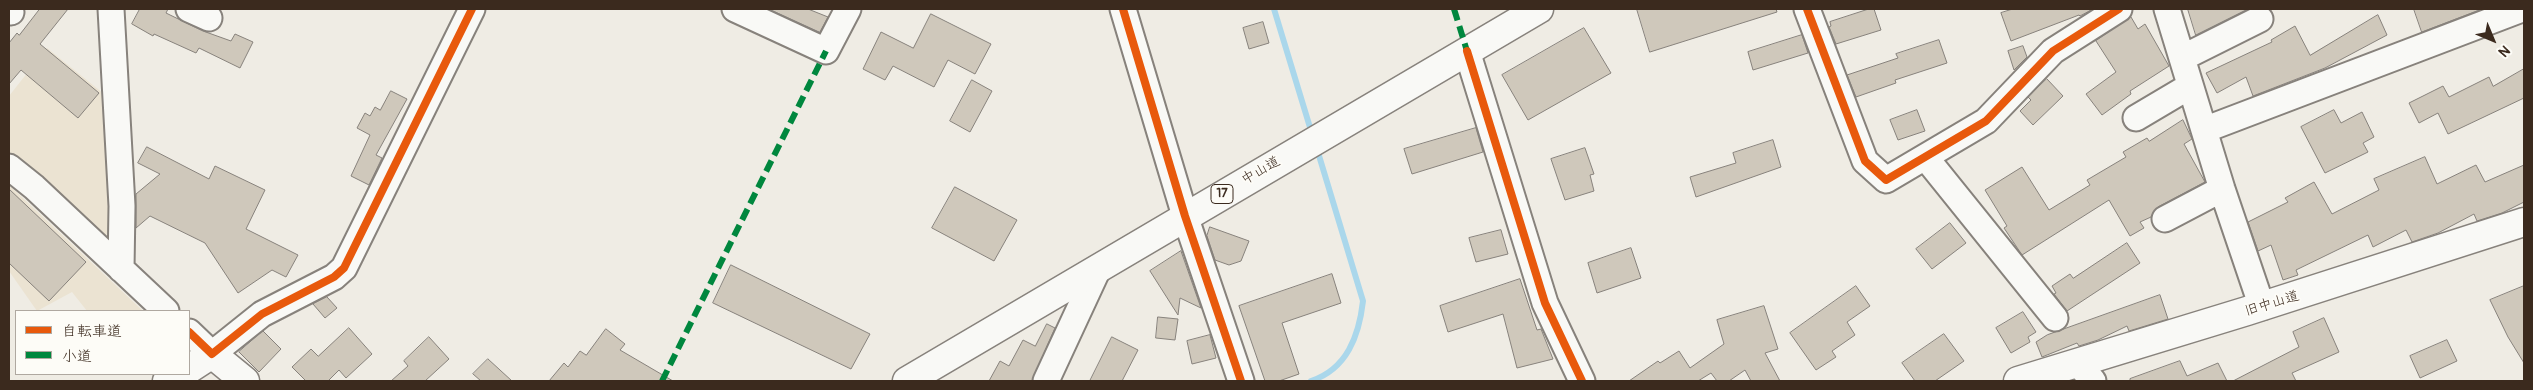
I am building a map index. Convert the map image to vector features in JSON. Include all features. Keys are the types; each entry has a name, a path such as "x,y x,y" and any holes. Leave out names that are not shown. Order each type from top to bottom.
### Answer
{"main road":[{"name":"中山道","path":"907,381 1539,9"},
{"name":"旧中山道","path":"2018,381 2085,372 2262,307 2524,222"},
{"path":"190,368 212,354 245,381"},
{"path":"167,381 178,375"}],"street":[{"path":"111,9 122,206 121,269"},
{"path":"190,333 212,354 249,323 334,277 344,268 472,9"},
{"path":"735,9 826,52 848,9"},
{"path":"1123,9 1185,216 1240,381"},
{"path":"1807,9 1865,161 1886,180 1926,158 1986,120 2053,51 2119,9"},
{"path":"2167,9 2222,189 2262,307"},
{"path":"2204,130 2488,14 2522,9"},
{"path":"2182,58 2260,19"},
{"path":"1467,51 1545,303 1582,381"},
{"path":"2136,118 2190,86"},
{"path":"1926,158 2055,318"},
{"path":"9,166 34,187 165,310"},
{"path":"2165,219 2222,189"},
{"path":"1046,381 1098,269"}],"shaded area":[{"path":"47,48 104,94 109,232 103,239 9,153 9,96"},
{"path":"9,185 142,310 86,310 72,292 36,310 9,271"}],"building":[{"path":"40,9 68,9 40,44 99,93 78,118 21,70 9,84 9,43 17,33 19,35"},
{"path":"140,9 168,9 166,13 203,31 231,41 235,34 253,42 240,68 199,48 196,53 154,34 153,36 132,24"},
{"path":"769,9 808,9 828,17 820,32"},
{"path":"1637,9 1776,9 1777,12 1650,52"},
{"path":"1874,9 1881,30 1836,44 1829,27 1831,26 1830,22"},
{"path":"2013,9 2093,9 2080,16 2011,41 2001,13"},
{"path":"2188,9 2248,9 2196,35"},
{"path":"2414,9 2482,9 2422,32"},
{"path":"931,14 991,44 975,74 948,60 934,87 893,66 885,80 863,69 881,32 913,48"},
{"path":"2378,15 2387,35 2325,68 2253,96 2246,77 2217,93 2206,73 2272,42 2271,40 2295,26 2310,55"},
{"path":"2131,17 2138,29 2145,24 2169,66 2130,91 2131,94 2102,115 2086,94 2116,72 2096,41"},
{"path":"1263,22 1269,43 1249,49 1243,28"},
{"path":"1584,28 1611,73 1528,120 1502,75"},
{"path":"1802,35 1808,53 1753,70 1748,52"},
{"path":"1939,40 1947,63 1895,80 1896,83 1856,97 1847,75 1898,58 1896,54"},
{"path":"2023,46 2027,57 2014,70 2008,51"},
{"path":"2524,69 2524,98 2448,134 2438,113 2419,123 2409,103 2443,86 2449,97 2489,77 2493,86"},
{"path":"2047,79 2063,96 2033,125 2020,111 2031,100 2028,97"},
{"path":"972,80 992,91 970,132 950,121"},
{"path":"391,91 407,99 376,155 382,158 369,185 351,176 370,135 357,128 365,113 370,116 375,107 380,110"},
{"path":"1917,110 1925,131 1898,140 1890,120"},
{"path":"2334,110 2341,123 2362,112 2374,137 2363,143 2368,152 2325,173 2301,127"},
{"path":"2183,120 2192,139 2184,144 2205,182 2158,207 2151,217 2140,222 2144,228 2130,236 2109,200 2022,255 2004,228 2007,226 1985,190 2022,167 2049,210 2090,185 2087,180 2126,157 2123,152 2147,138 2149,141"},
{"path":"1476,128 1483,152 1412,174 1404,149"},
{"path":"1773,140 1781,167 1696,197 1690,177 1736,163 1733,153"},
{"path":"147,147 209,179 215,166 265,190 246,229 298,255 286,277 272,270 238,293 205,243 150,216 136,228 136,194 160,174 138,163"},
{"path":"1585,148 1594,174 1590,175 1594,191 1565,200 1551,159"},
{"path":"2425,157 2437,184 2476,165 2485,182 2524,165 2524,202 2502,213 2477,221 2474,214 2438,233 2412,242 2406,230 2373,247 2368,235 2296,270 2298,275 2283,280 2271,245 2258,251 2248,222 2288,202 2285,198 2314,182 2332,214 2379,190 2374,179"},
{"path":"955,187 1017,220 994,261 932,228"},
{"path":"9,189 86,262 49,301 9,263"},
{"path":"1950,223 1966,243 1932,269 1916,249"},
{"path":"1210,227 1249,241 1241,261 1229,265 1215,260 1207,236"},
{"path":"1501,230 1508,254 1476,262 1469,238"},
{"path":"2127,243 2140,263 2067,311 2054,294 2056,293 2052,286 2070,274 2073,278"},
{"path":"1631,248 1641,278 1597,293 1588,263"},
{"path":"1181,251 1201,308 1180,298 1178,315 1150,271"},
{"path":"731,265 870,334 851,369 713,303"},
{"path":"1332,274 1341,303 1282,323 1299,374 1279,381 1265,381 1239,306"},
{"path":"1520,279 1537,330 1541,329 1553,359 1517,368 1503,314 1448,332 1440,306"},
{"path":"1856,286 1870,306 1847,322 1855,335 1832,351 1836,357 1816,370 1790,333"},
{"path":"2524,286 2524,363 2508,337 2490,300"},
{"path":"2160,295 2168,319 2129,331 2127,326 2098,340 2079,346 2077,343 2042,357 2036,342 2047,335"},
{"path":"327,297 337,308 325,318 313,304"},
{"path":"1764,306 1778,349 1765,353 1780,381 1751,381 1745,370 1729,381 1717,381 1711,373 1698,381 1629,381 1658,361 1660,363 1679,351 1690,368 1724,344 1717,320"},
{"path":"2023,312 2036,332 2028,337 2030,342 2011,353 1996,328"},
{"path":"1158,317 1178,319 1175,340 1156,338"},
{"path":"2324,318 2339,352 2292,373 2296,381 2233,381 2299,347 2293,332"},
{"path":"1047,324 1055,328 1032,381 989,381 1000,361 1009,366 1023,340 1035,346"},
{"path":"349,328 372,354 346,378 339,370 328,381 306,381 292,367 311,349 318,356"},
{"path":"606,329 625,344 620,350 673,381 549,381 564,363 568,367 580,351 586,355"},
{"path":"263,331 281,349 259,372 239,352"},
{"path":"1944,334 1964,361 1935,381 1915,381 1902,363"},
{"path":"1210,335 1216,358 1192,364 1187,341"},
{"path":"429,337 449,359 425,381 391,381 408,366 404,361"},
{"path":"1112,337 1138,350 1122,381 1090,381"},
{"path":"2447,340 2457,361 2420,378 2410,356"},
{"path":"488,359 512,381 481,381 473,374"},
{"path":"2180,361 2187,376 2218,363 2227,381 2130,381 2130,379"}],"waterway":[{"path":"1274,9 1312,134"},
{"path":"1311,381 1323,376 1334,368 1349,350 1358,327 1363,301 1317,149"}],"marked path":[{"path":"1454,9 1467,51"},
{"path":"662,381 826,51"}],"cycle path":[{"path":"190,333 212,354 262,314 334,277 344,268 472,9"},
{"path":"1123,9 1185,216 1241,381"},
{"path":"1807,9 1865,161 1886,180 1986,121 2053,51 2119,9"},
{"path":"1467,51 1545,303 1582,381"}]}
